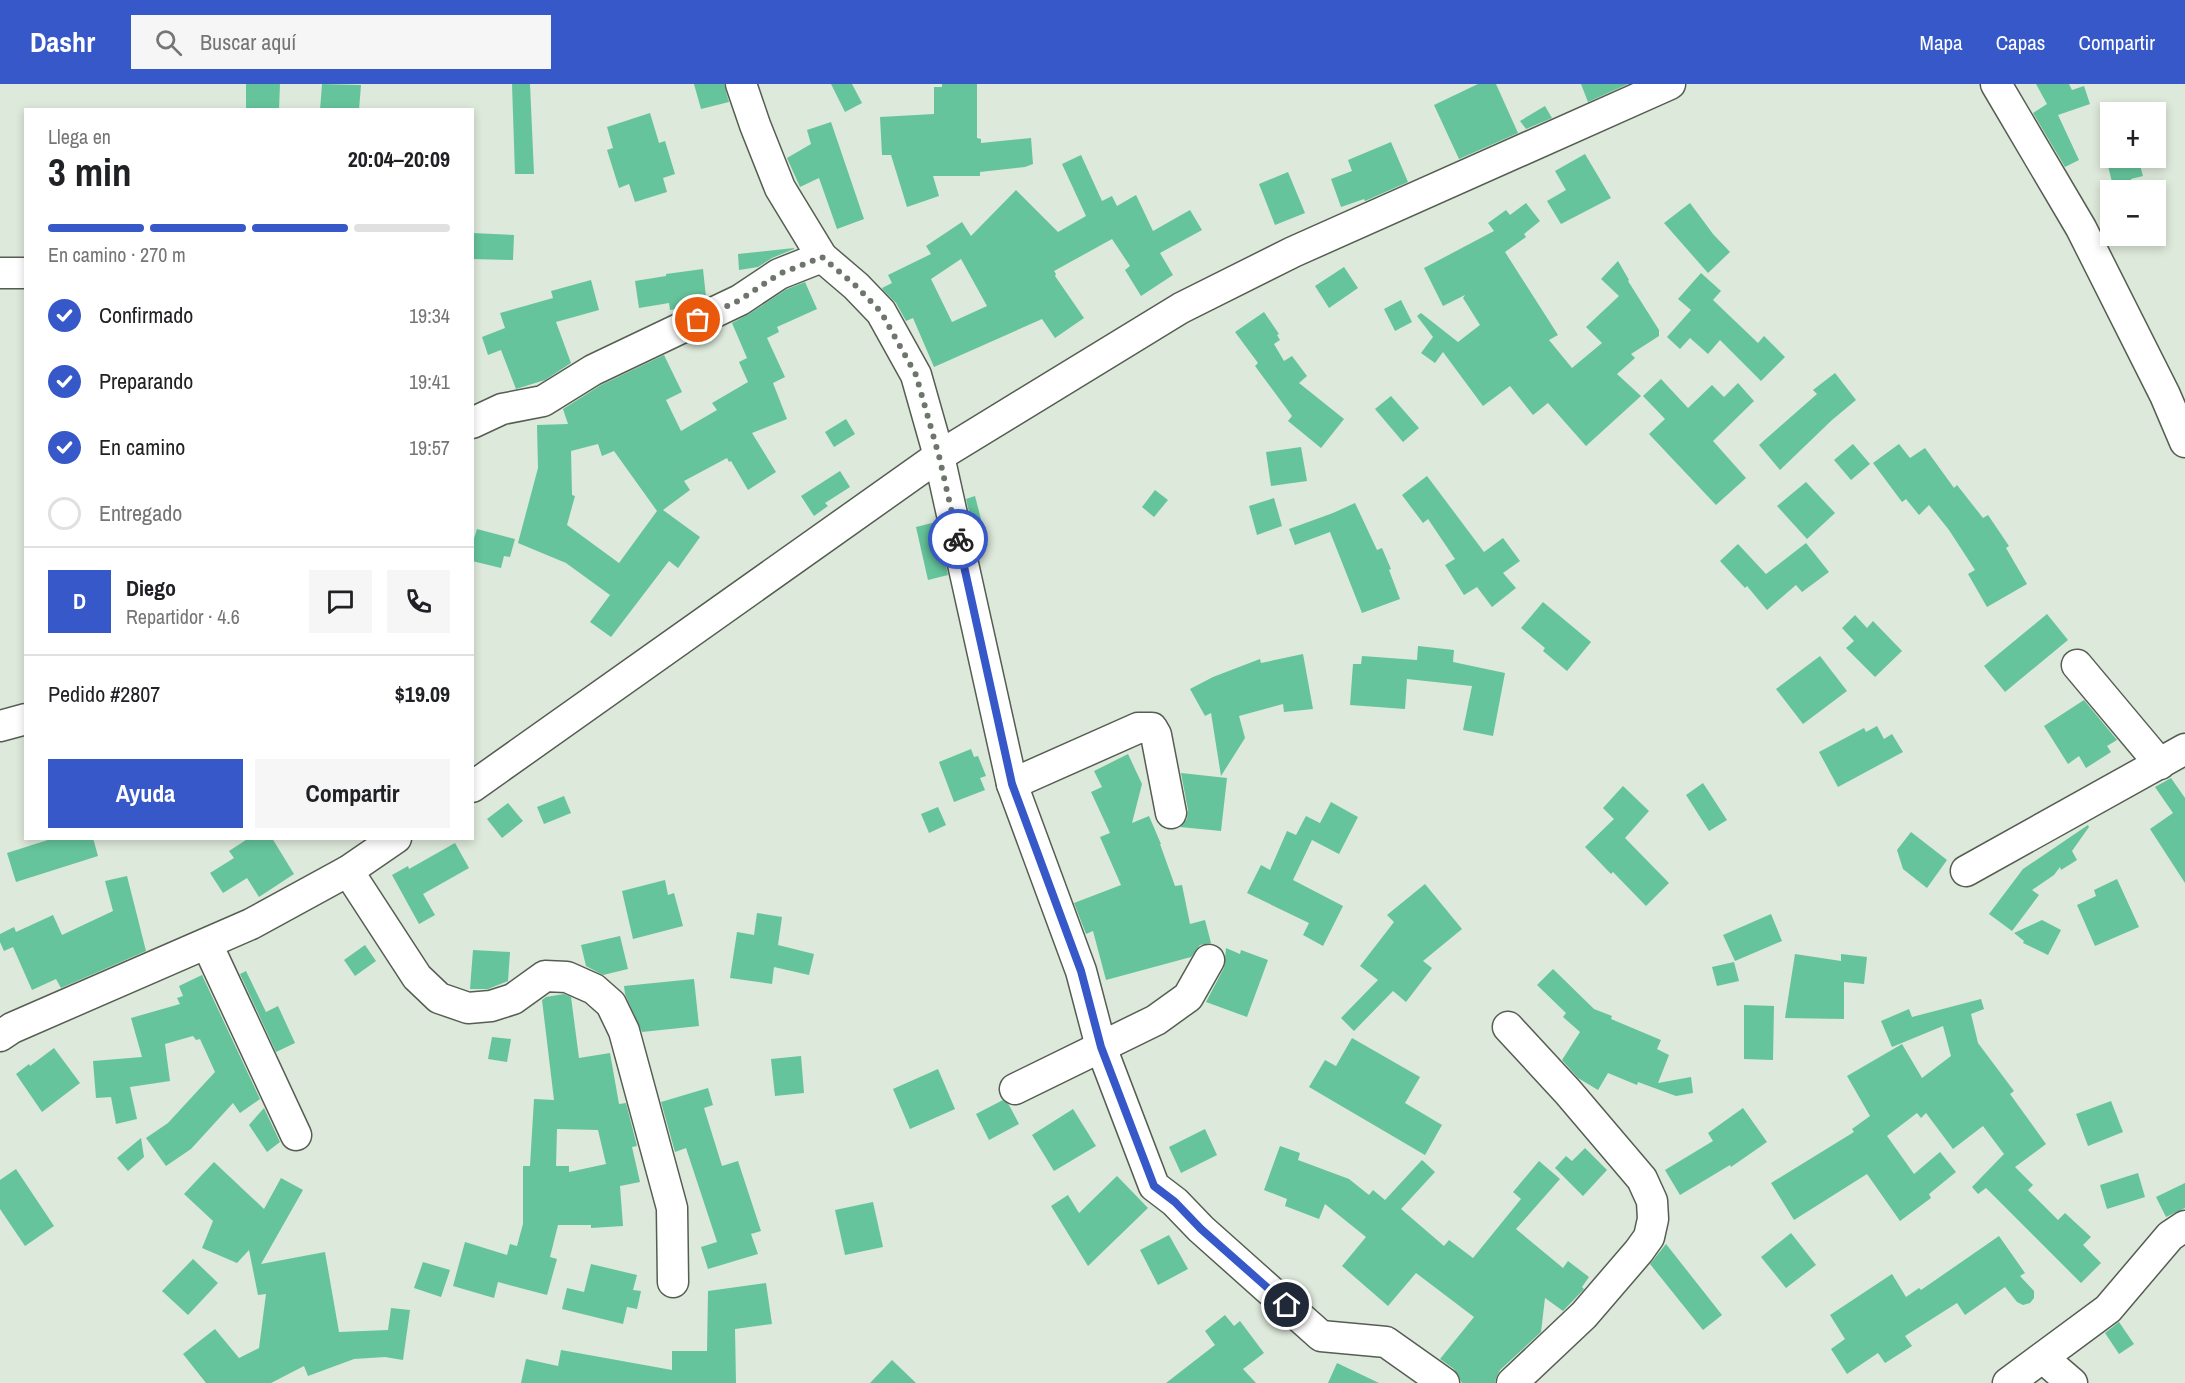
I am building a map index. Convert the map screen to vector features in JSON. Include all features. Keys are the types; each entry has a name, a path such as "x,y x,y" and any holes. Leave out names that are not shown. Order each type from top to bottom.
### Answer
{"street":[{"path":"741,84 780,188 822,257 856,286 881,312 916,375 939,456 1012,784 1081,971 1101,1047 1154,1186 1175,1202 1201,1229 1321,1336 1386,1342 1443,1383"},
{"path":"474,785 939,456 1181,308 1303,248 1670,84"},
{"path":"1996,84 2080,228 2165,394 2185,442"},
{"path":"474,422 502,409 543,401 592,370 740,300 779,274 822,257"},
{"path":"0,273 24,273"},
{"path":"2077,665 2160,764"},
{"path":"0,726 24,720"},
{"path":"1012,784 1146,726 1152,728 1156,735 1171,813"},
{"path":"1966,871 2185,749"},
{"path":"0,1036 12,1028 251,924 348,872 393,840"},
{"path":"348,872 417,977 439,998 468,1008 491,1006 513,999 545,976 567,977 594,989 610,1004 624,1031 672,1208 673,1282"},
{"path":"207,944 296,1135"},
{"path":"1015,1089 1156,1020 1188,997 1209,960"},
{"path":"1508,1027 1568,1092 1641,1179 1652,1200 1653,1219 1649,1237 1639,1251 1584,1315 1512,1383"},
{"path":"2008,1383 2108,1309 2170,1236 2185,1226"},
{"path":"2043,1358 2072,1383"}],"building":[{"path":"246,84 280,84 279,108 246,108"},
{"path":"322,84 361,85 359,108 320,108"},
{"path":"512,84 530,84 534,174 515,174"},
{"path":"694,84 724,84 729,102 701,109"},
{"path":"831,84 852,84 862,103 845,112"},
{"path":"942,84 977,84 977,138 981,139 981,143 1031,138 1033,164 980,172 980,176 933,176 939,196 907,207 891,155 882,155 880,117 934,114 934,87 942,87"},
{"path":"1478,84 1496,84 1518,133 1459,159 1434,105"},
{"path":"1581,84 1628,84 1588,102"},
{"path":"2036,84 2069,84 2072,90 2084,86 2090,104 2058,115 2079,160 2065,167 2033,113 2047,104"},
{"path":"1545,106 1552,118 1526,129 1520,121"},
{"path":"650,113 659,143 665,141 675,174 663,178 667,192 635,202 629,184 619,188 607,150 613,148 607,127"},
{"path":"831,122 864,219 837,229 819,178 800,187 787,158 811,144 807,130"},
{"path":"1391,142 1408,182 1365,201 1364,199 1341,207 1331,179 1352,171 1348,160"},
{"path":"1585,154 1611,198 1561,224 1547,201 1566,190 1555,171"},
{"path":"1081,155 1102,201 1112,196 1117,206 1136,195 1153,231 1190,210 1202,230 1160,253 1173,275 1141,296 1125,270 1130,266 1112,239 1054,271 1055,276 1084,318 1055,338 1042,319 934,367 913,318 906,321 896,303 882,288 892,283 888,275 931,254 926,246 962,222 971,236 1016,190 1058,232 1086,216 1062,164","holes":["961,259 987,306 952,322 931,279"]},
{"path":"2108,168 2141,168 2143,176 2131,180 2112,180"},
{"path":"1288,172 1305,213 1275,225 1259,184"},
{"path":"1526,203 1540,221 1524,234 1526,237 1505,252 1558,335 1549,340 1572,368 1602,343 1586,327 1619,296 1601,279 1618,261 1659,330 1659,336 1631,354 1635,358 1617,374 1641,396 1586,446 1548,403 1533,415 1510,386 1483,406 1443,352 1435,363 1421,353 1433,337 1417,316 1421,313 1458,342 1480,325 1463,298 1465,295 1443,306 1424,268 1494,231 1488,223 1506,210 1510,215"},
{"path":"1690,203 1730,252 1708,273 1664,223"},
{"path":"474,233 514,235 513,260 474,259"},
{"path":"794,248 758,267 739,270 738,254"},
{"path":"1344,267 1358,288 1329,308 1315,286"},
{"path":"703,269 706,297 683,308 670,310 669,303 639,308 635,281"},
{"path":"1701,273 1721,291 1713,300 1758,343 1764,336 1785,357 1761,381 1720,340 1708,354 1690,338 1680,349 1667,337 1691,310 1678,299"},
{"path":"591,280 599,310 556,322 571,363 545,380 516,389 501,350 488,355 482,337 505,328 500,313 553,298 551,291"},
{"path":"805,282 817,309 777,327 779,332 767,338 785,377 773,383 787,419 752,433 776,472 748,490 727,458 684,481 690,490 663,510 700,537 678,568 669,561 611,637 590,622 610,595 566,563 518,543 538,468 537,425 568,424 563,409 601,385 664,355 682,392 666,400 681,431 717,410 712,403 748,382 739,362 747,358 732,323 787,289","holes":["598,444 602,456 614,451 657,511 619,563 567,525 575,496 572,495 571,451"]},
{"path":"1401,300 1412,322 1395,331 1384,309"},
{"path":"1264,312 1279,334 1277,335 1280,340 1274,344 1284,361 1292,356 1307,376 1299,383 1344,419 1321,448 1288,421 1292,416 1255,366 1258,363 1235,332"},
{"path":"1835,373 1856,400 1780,470 1759,445 1817,394 1813,390"},
{"path":"1661,379 1688,408 1712,385 1724,397 1738,383 1754,401 1713,441 1746,478 1716,505 1649,434 1665,419 1643,396"},
{"path":"1391,396 1419,428 1403,442 1375,409"},
{"path":"846,419 855,434 834,447 825,432"},
{"path":"1853,444 1870,464 1851,480 1834,460"},
{"path":"1899,444 1910,458 1925,448 1954,488 1957,485 1983,518 1988,515 2009,546 2006,548 2027,584 1987,607 1968,574 1975,570 1949,530 1929,505 1919,515 1906,499 1902,502 1873,463"},
{"path":"1301,447 1307,481 1271,486 1266,452"},
{"path":"840,471 850,487 825,503 828,506 814,516 801,496"},
{"path":"1427,476 1484,552 1503,538 1520,561 1503,573 1516,588 1492,607 1477,587 1464,595 1445,565 1455,559 1428,519 1423,523 1402,495"},
{"path":"1806,482 1835,513 1807,539 1777,506"},
{"path":"1155,490 1168,500 1154,517 1142,507"},
{"path":"975,496 982,523 972,525 966,499"},
{"path":"1274,498 1282,526 1257,535 1249,506"},
{"path":"1355,503 1377,550 1382,548 1400,599 1362,613 1330,532 1295,545 1289,529"},
{"path":"936,522 948,575 928,580 916,527"},
{"path":"477,529 515,539 510,557 504,556 501,568 474,561 474,539"},
{"path":"1806,543 1829,572 1802,592 1796,585 1767,610 1747,586 1745,588 1720,561 1738,544 1766,574"},
{"path":"1543,602 1591,642 1567,671 1521,628"},
{"path":"2047,614 2068,640 2005,692 1984,666"},
{"path":"1855,615 1867,628 1873,621 1902,651 1875,677 1846,648 1854,641 1842,628"},
{"path":"1418,646 1454,650 1453,662 1505,673 1493,736 1463,730 1472,686 1407,679 1405,709 1350,705 1353,664 1361,664 1362,656 1417,660"},
{"path":"1303,654 1313,709 1284,712 1283,704 1239,716 1245,738 1221,776 1211,713 1205,716 1190,689 1213,677 1260,659 1261,663"},
{"path":"1820,656 1847,691 1803,724 1776,689"},
{"path":"2084,700 2117,740 2107,746 2111,752 2086,768 2079,756 2068,764 2044,726"},
{"path":"1877,726 1884,739 1892,734 1903,752 1838,787 1819,752 1864,728 1866,732"},
{"path":"971,749 974,757 978,756 986,776 980,778 985,790 954,802 939,762"},
{"path":"1128,754 1142,784 1132,823 1149,816 1175,886 1182,885 1190,924 1205,920 1211,943 1200,945 1191,957 1106,980 1093,931 1086,934 1074,903 1121,885 1100,837 1110,833 1091,792 1102,787 1094,771"},
{"path":"1181,773 1227,778 1221,831 1180,827 1187,819 1188,810"},
{"path":"2171,778 2185,798 2185,883 2150,829 2173,813 2155,787"},
{"path":"1703,783 1727,820 1709,831 1686,795"},
{"path":"1623,786 1649,811 1625,838 1669,883 1646,906 1585,847 1614,819 1603,808"},
{"path":"564,796 571,813 544,824 537,807"},
{"path":"1331,802 1358,817 1339,854 1312,840 1293,880 1343,906 1323,946 1303,935 1309,923 1247,893 1261,865 1270,870 1287,831 1296,835 1306,816 1320,823"},
{"path":"508,803 523,821 502,838 487,819"},
{"path":"938,807 946,825 929,833 921,814"},
{"path":"2088,825 2089,827 2072,851 2077,860 2061,870 2060,867 2054,875 2032,890 2039,895 2012,931 1989,914 2023,869"},
{"path":"1911,832 1947,860 1927,888 1903,869 1897,850"},
{"path":"48,840 94,840 98,856 16,882 7,853"},
{"path":"246,840 273,840 294,874 259,897 247,878 223,893 210,873 234,858 229,851"},
{"path":"455,843 469,868 423,894 435,915 419,924 392,875 408,866 409,869"},
{"path":"127,876 146,951 61,988 56,979 32,990 13,947 4,951 0,942 0,934 14,927 16,932 53,915 62,935 113,911 105,881"},
{"path":"2117,879 2139,927 2095,946 2077,905 2096,896 2094,890"},
{"path":"665,880 668,895 674,893 683,926 633,939 622,891"},
{"path":"1425,884 1462,929 1423,961 1432,968 1406,1002 1393,991 1354,1031 1341,1018 1378,980 1360,966 1394,922 1387,915"},
{"path":"757,913 782,917 778,945 814,954 809,975 774,967 772,984 730,978 737,932 754,935"},
{"path":"1771,914 1782,941 1735,961 1723,935"},
{"path":"2042,920 2061,930 2048,955 2023,943 2024,941 2014,933"},
{"path":"620,936 628,969 603,975 586,966 581,945"},
{"path":"365,945 376,961 355,976 344,960"},
{"path":"1226,948 1240,954 1241,950 1268,960 1247,1017 1206,1002 1224,968"},
{"path":"473,950 510,952 508,981 488,989 470,989"},
{"path":"1795,954 1841,961 1841,954 1867,957 1864,984 1844,982 1844,1019 1785,1018"},
{"path":"1734,962 1739,981 1717,986 1712,967"},
{"path":"1553,969 1594,1009 1612,1016 1611,1019 1661,1040 1657,1049 1669,1055 1658,1083 1691,1077 1693,1093 1676,1096 1638,1082 1637,1085 1608,1073 1598,1090 1578,1078 1562,1060 1580,1032 1563,1017 1566,1013 1537,985"},
{"path":"246,971 266,1012 278,1006 295,1043 276,1052 240,974"},
{"path":"202,975 260,1099 240,1113 233,1103 191,1149 166,1166 146,1138 168,1123 215,1072 200,1039 196,1040 193,1036 165,1044 170,1081 130,1087 137,1119 116,1124 111,1097 96,1098 93,1061 142,1057 131,1018 180,1004 177,998 183,996 179,986"},
{"path":"694,979 699,1026 642,1032 625,994 624,986"},
{"path":"564,994 571,997 579,1058 610,1053 619,1104 626,1103 637,1146 632,1147 640,1182 620,1186 623,1226 591,1228 591,1225 558,1225 550,1257 557,1259 547,1295 498,1282 494,1298 453,1286 465,1242 507,1255 510,1244 517,1246 523,1224 523,1166 530,1166 534,1099 554,1100 542,1000 546,997","holes":["557,1129 598,1130 606,1164 569,1172 569,1166 556,1166"]},
{"path":"1981,999 1984,1009 1971,1014 1978,1043 2014,1091 2010,1094 2046,1144 2015,1167 2033,1185 2028,1190 2058,1220 2065,1213 2091,1237 2083,1245 2101,1263 2081,1283 1986,1188 1978,1194 1972,1187 2004,1154 1983,1126 1953,1149 1926,1113 1921,1118 1917,1113 1887,1136 1914,1174 1940,1152 1956,1172 1929,1194 1931,1198 1900,1221 1867,1174 1794,1220 1771,1183 1854,1132 1852,1129 1870,1116 1847,1076 1902,1044 1922,1078 1951,1056 1943,1026 1892,1047 1881,1021 1909,1009 1912,1017"},
{"path":"1744,1005 1774,1006 1773,1060 1744,1059"},
{"path":"492,1037 511,1039 507,1062 488,1059"},
{"path":"1352,1038 1420,1077 1405,1103 1442,1125 1425,1155 1309,1087 1325,1060 1336,1066"},
{"path":"54,1048 80,1083 42,1112 16,1074"},
{"path":"801,1056 804,1093 775,1096 771,1059"},
{"path":"938,1069 955,1109 910,1129 893,1089"},
{"path":"708,1088 713,1105 704,1108 722,1166 738,1161 761,1231 751,1234 758,1254 708,1269 701,1247 717,1242 686,1148 675,1152 661,1102"},
{"path":"1003,1100 1009,1105 1019,1124 989,1140 976,1114"},
{"path":"2111,1101 2123,1132 2088,1146 2076,1114"},
{"path":"264,1108 280,1142 267,1152 249,1125"},
{"path":"1743,1108 1767,1142 1731,1167 1730,1165 1680,1195 1665,1170 1713,1141 1708,1133"},
{"path":"1073,1109 1096,1146 1054,1171 1032,1135"},
{"path":"1205,1129 1217,1155 1181,1173 1169,1147"},
{"path":"141,1138 144,1157 128,1171 117,1158"},
{"path":"1280,1146 1300,1153 1298,1160 1349,1179 1369,1195 1373,1190 1385,1200 1422,1160 1435,1172 1401,1209 1444,1246 1449,1240 1473,1258 1521,1199 1513,1192 1539,1161 1560,1179 1516,1229 1563,1268 1568,1261 1589,1277 1582,1287 1584,1289 1563,1311 1545,1298 1541,1332 1500,1370 1495,1383 1462,1383 1454,1369 1440,1359 1474,1317 1416,1273 1388,1306 1342,1266 1366,1237 1325,1204 1319,1219 1285,1206 1287,1199 1264,1190"},
{"path":"1585,1148 1607,1170 1583,1196 1555,1168 1566,1156 1572,1161"},
{"path":"214,1162 264,1209 281,1178 303,1190 261,1264 325,1252 339,1332 388,1330 391,1308 410,1310 403,1360 385,1357 354,1359 308,1376 304,1366 271,1383 206,1383 183,1354 215,1329 239,1358 259,1348 266,1294 258,1295 249,1250 237,1263 202,1248 213,1221 184,1194"},
{"path":"16,1169 54,1226 25,1246 0,1209 0,1180"},
{"path":"2138,1173 2145,1197 2107,1209 2100,1185"},
{"path":"1117,1176 1148,1208 1088,1266 1051,1206 1068,1195 1079,1213"},
{"path":"2185,1183 2185,1208 2166,1217 2156,1197"},
{"path":"873,1202 883,1247 845,1255 835,1210"},
{"path":"1791,1233 1816,1265 1786,1288 1761,1257"},
{"path":"1169,1235 1188,1269 1158,1285 1140,1250"},
{"path":"1999,1236 2025,1273 2020,1276 2034,1291 2034,1298 2030,1303 2023,1305 2017,1302 2005,1287 1965,1315 1957,1303 1905,1336 1912,1346 1885,1363 1878,1353 1847,1374 1831,1349 1845,1339 1830,1315 1892,1274 1906,1297 1919,1288 1921,1290"},
{"path":"1666,1244 1722,1315 1703,1330 1650,1264"},
{"path":"193,1259 218,1283 188,1315 162,1291"},
{"path":"423,1262 450,1270 441,1297 414,1288"},
{"path":"591,1264 637,1275 633,1290 641,1291 637,1309 627,1307 623,1324 562,1309 567,1288 584,1292"},
{"path":"766,1283 772,1324 735,1329 736,1383 521,1383 526,1359 558,1366 561,1350 672,1370 672,1351 707,1351 708,1291"},
{"path":"1225,1315 1234,1326 1240,1321 1264,1353 1243,1369 1256,1383 1166,1383 1215,1345 1205,1331"},
{"path":"2119,1322 2134,1344 2119,1354 2105,1333"},
{"path":"892,1360 916,1383 870,1383"},
{"path":"1337,1363 1379,1383 1328,1383"}],"way so far":[{"path":"698,320 740,300 779,274 822,257 856,286 881,312 916,375 939,456 958,539"}],"route":[{"path":"958,539 1012,784 1081,971 1101,1047 1154,1186 1175,1202 1201,1229 1287,1305"}]}
